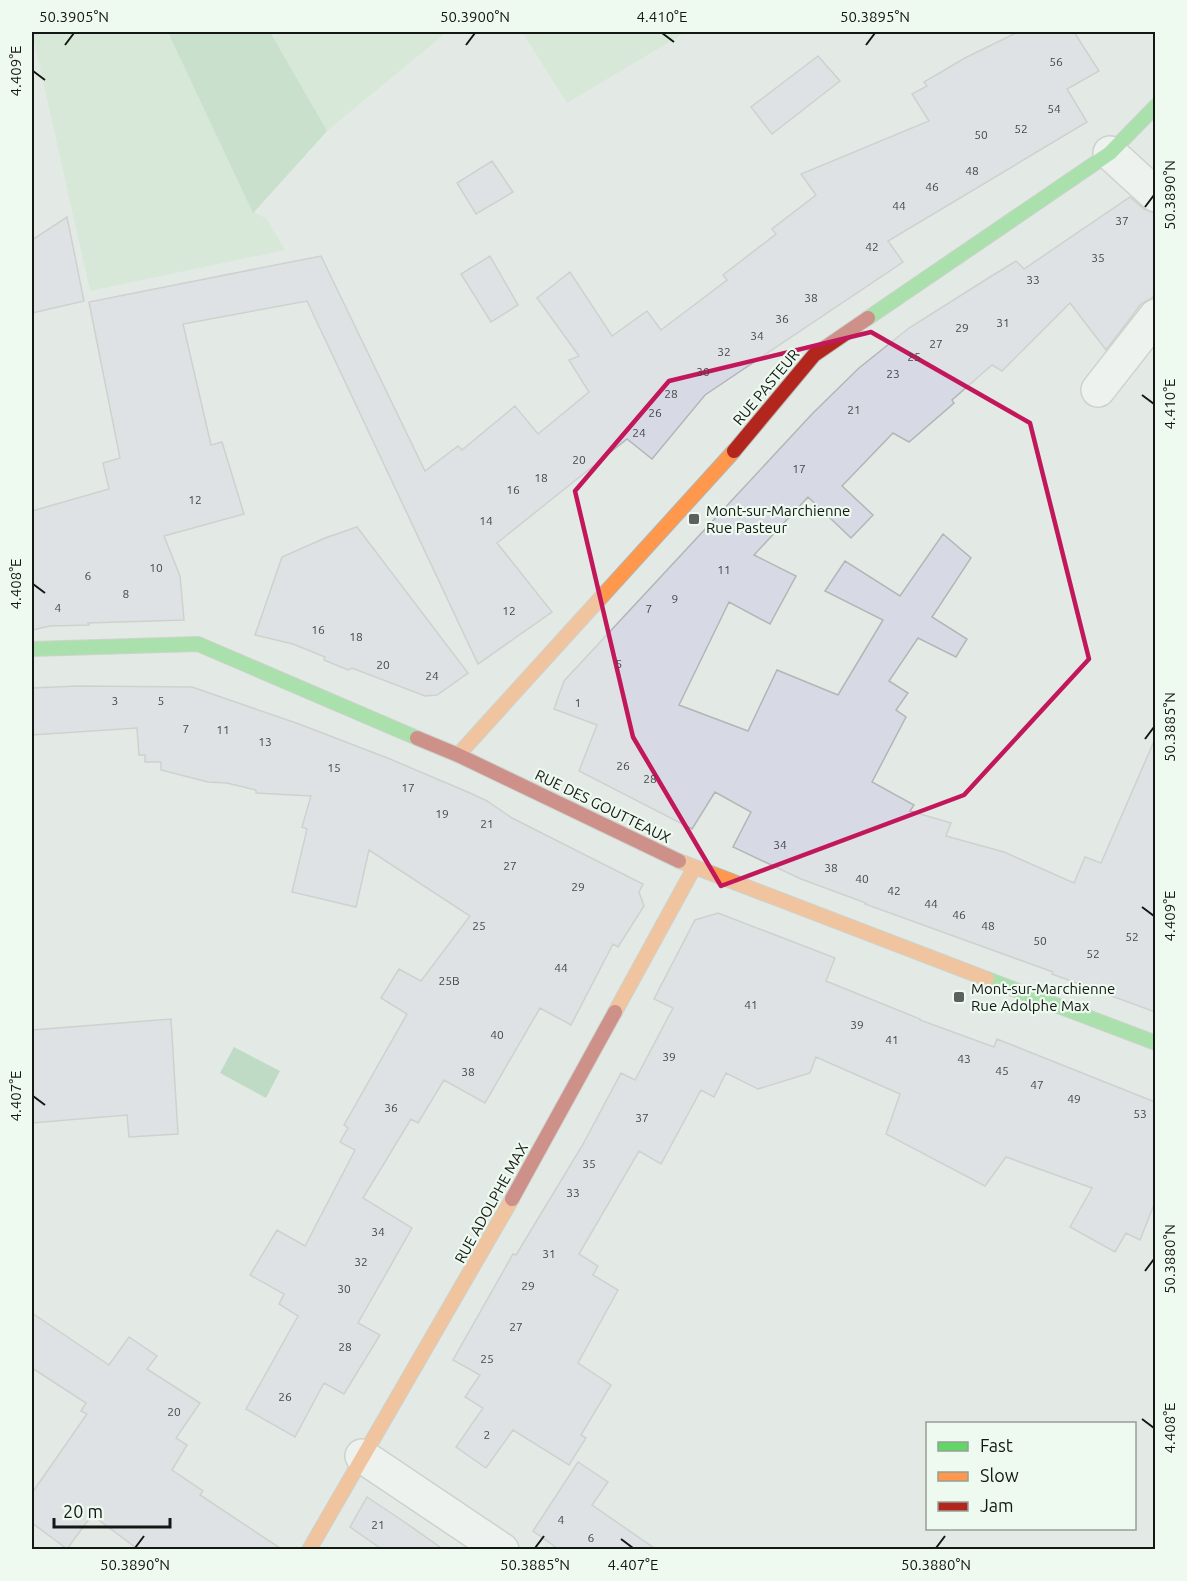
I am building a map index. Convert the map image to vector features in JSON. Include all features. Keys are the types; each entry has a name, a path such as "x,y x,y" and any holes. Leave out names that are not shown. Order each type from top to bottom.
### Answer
{"street":[{"name":"RUE PASTEUR","path":"458,754 683,509 775,404 814,355 1110,153 1155,106"},
{"path":"1110,153 1155,195"},
{"path":"1098,390 1155,316"},
{"name":"RUE DES GOUTTEAUX","path":"32,649 198,644 458,754 694,868 1155,1043"},
{"name":"RUE ADOLPHE MAX","path":"309,1550 493,1234 694,868"},
{"path":"362,1456 502,1550"}],"highlighted area":[{"path":"871,332 1030,423 1089,659 964,795 721,886 633,737 575,491 669,381"}],"shaded area":[{"path":"32,32 447,32 327,131 254,212 267,219 285,250 90,291"},
{"path":"168,32 270,32 327,131 253,213"},
{"path":"522,32 686,32 567,103"},
{"path":"234,1047 280,1071 266,1098 220,1073"}],"building":[{"path":"1018,32 1074,32 1099,71 1067,89 1087,122 888,241 903,262 705,395 652,459 627,439 497,543 552,612 478,664 307,301 183,324 211,445 222,442 244,514 164,536 180,576 184,620 88,623 89,625 50,626 32,630 32,511 109,489 103,463 120,458 89,302 321,256 425,471 458,446 462,450 515,406 538,434 589,392 569,360 579,356 537,298 570,272 612,336 647,311 661,330 727,280 723,275 776,234 772,229 816,195 801,174 929,121 912,94 927,86 924,82 965,58"},
{"path":"818,56 840,81 772,134 751,107"},
{"path":"492,161 513,192 476,214 457,183"},
{"path":"1130,197 1144,209 1155,213 1155,293 1152,298 1141,304 1106,350 1070,303 1002,371 992,365 952,400 954,403 909,442 893,433 842,486 873,515 851,538 808,497 754,555 796,576 770,624 729,602 679,705 748,731 777,670 838,695 883,620 825,591 845,561 900,596 943,534 971,558 932,617 967,639 956,657 918,638 889,681 908,693 896,710 906,717 872,782 914,805 910,811 951,823 946,836 1004,852 1074,883 1085,857 1101,863 1155,739 1155,1012 801,879 733,847 751,812 715,792 692,829 579,771 597,725 554,709 564,681 813,413 859,368 909,328 1016,261 1024,269"},
{"path":"67,217 84,301 32,313 32,240"},
{"path":"490,256 518,305 491,322 461,274"},
{"path":"357,527 468,673 437,695 425,696 352,668 348,670 324,660 325,657 293,644 255,635 282,557"},
{"path":"192,687 299,724 470,793 487,801 512,818 643,884 639,892 644,906 618,947 613,944 571,1025 540,1008 485,1103 444,1080 418,1123 411,1119 363,1198 412,1228 358,1323 380,1335 344,1394 324,1383 295,1437 246,1409 298,1316 279,1304 284,1294 250,1275 277,1230 305,1246 355,1150 340,1142 348,1128 344,1125 407,1014 381,998 399,969 421,981 470,916 369,850 356,907 292,892 307,829 302,827 311,796 256,793 256,790 227,783 208,782 161,770 161,762 145,762 145,755 139,755 137,728 32,735 32,688"},
{"path":"718,913 835,958 826,981 920,1020 994,1047 997,1039 1155,1102 1155,1202 1140,1240 1126,1233 1115,1252 1070,1227 1092,1188 1006,1157 985,1186 886,1134 900,1094 816,1057 810,1073 758,1089 726,1073 714,1097 701,1090 661,1164 639,1151 579,1254 598,1266 593,1275 618,1290 578,1363 611,1385 581,1435 586,1438 569,1465 513,1430 486,1468 456,1447 483,1408 465,1397 480,1375 453,1360 513,1254 516,1255 582,1146 621,1073 635,1080 673,1008 654,999 695,920"},
{"path":"171,1019 178,1134 129,1137 127,1115 32,1123 32,1030"},
{"path":"32,1313 109,1365 129,1337 157,1356 147,1369 200,1403 176,1438 187,1445 172,1470 203,1491 200,1495 283,1550 139,1550 92,1515 67,1549 32,1523 32,1493 87,1414 81,1411 86,1403 32,1368"},
{"path":"578,1462 608,1482 592,1505 657,1550 560,1550 533,1531"},
{"path":"367,1497 444,1550 383,1550 350,1527"}],"traffic: fast":[{"path":"868,318 1110,153 1156,106"},
{"path":"32,649 198,644 417,738"},
{"path":"987,979 1156,1043"}],"traffic: slow":[{"path":"458,755 734,451"},
{"path":"679,861 987,979"},
{"path":"615,1012 694,868"},
{"path":"309,1550 512,1199"}],"traffic: jam":[{"path":"734,451 814,355 868,318"},
{"path":"417,738 458,755 679,861"},
{"path":"512,1199 615,1012"}],"place":[{"name":"Mont-sur-Marchienne Rue Pasteur","path":"694,519"},
{"name":"Mont-sur-Marchienne Rue Adolphe Max","path":"959,997"}]}
